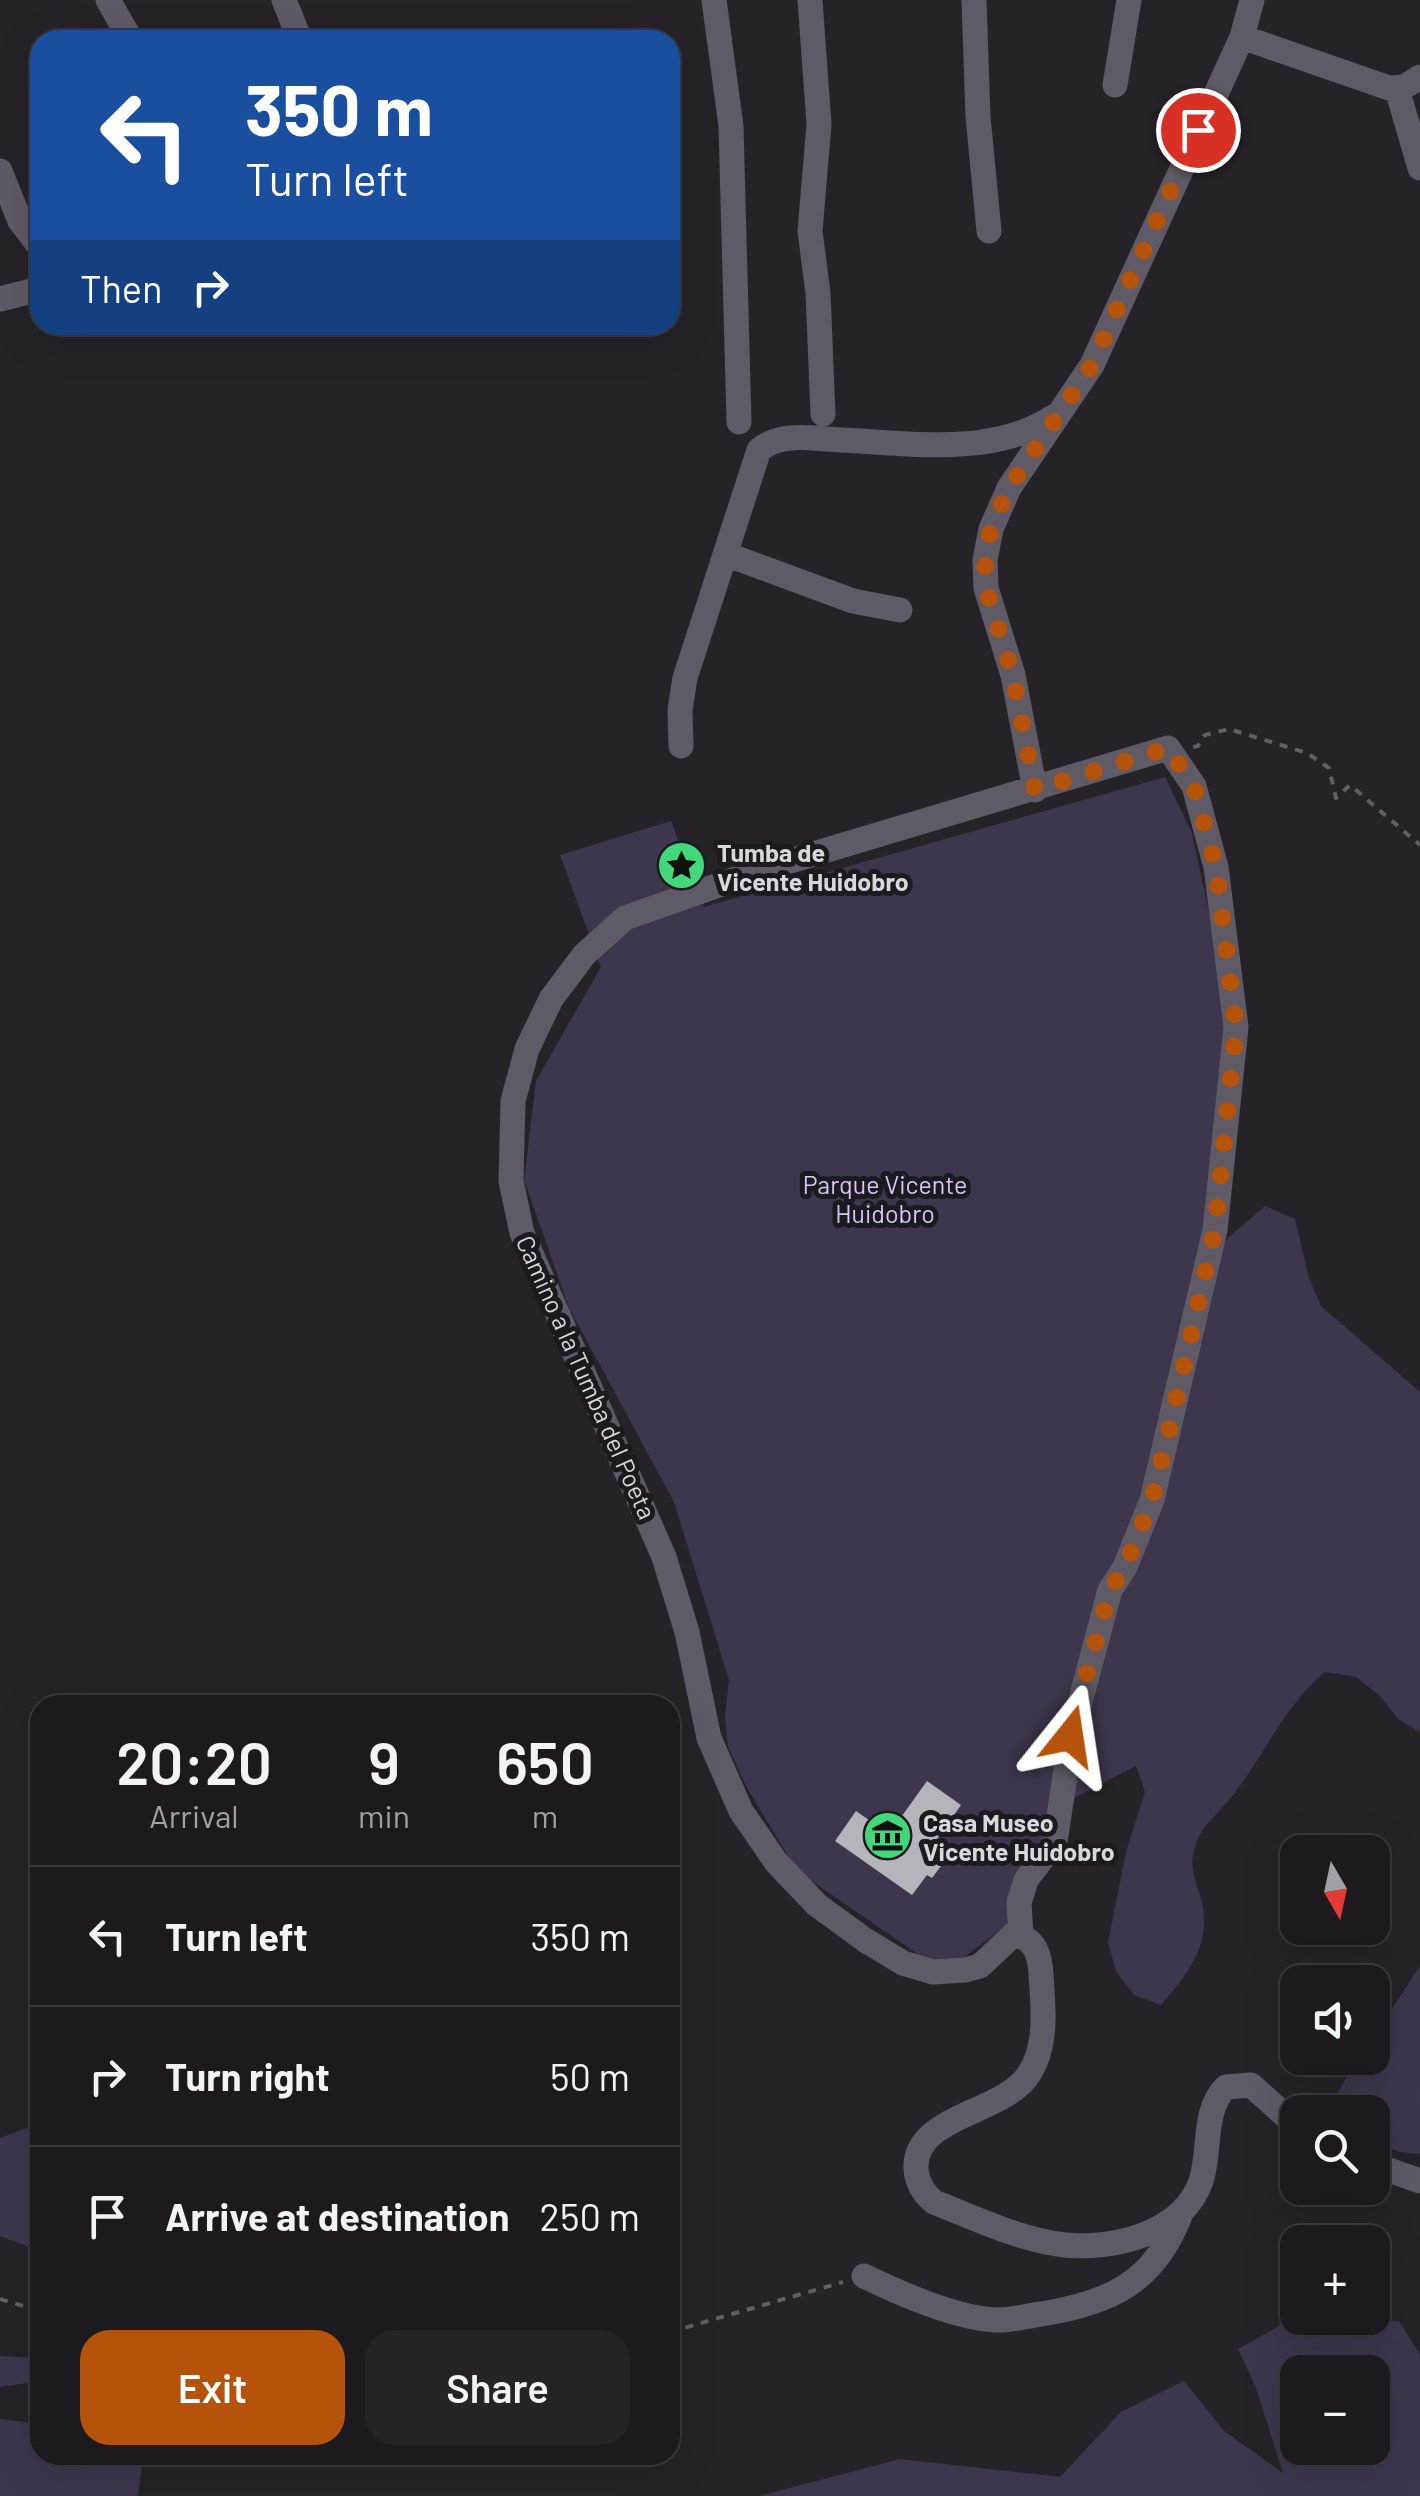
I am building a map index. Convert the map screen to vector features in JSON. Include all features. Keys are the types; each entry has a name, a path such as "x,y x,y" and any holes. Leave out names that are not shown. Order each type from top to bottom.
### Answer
{"street":[{"path":"108,0 125,30"},
{"path":"284,0 296,30"},
{"path":"714,0 732,142 740,422"},
{"path":"810,0 819,124 810,232 818,293 823,414"},
{"path":"974,0 978,117 989,231"},
{"path":"1114,86 1129,0"},
{"path":"1035,790 1013,676 986,588 985,560 991,528 1009,488 1092,365 1242,37 1252,0"},
{"path":"1242,37 1408,83 1420,168"},
{"path":"0,171 20,220 30,234"},
{"path":"0,299 30,292"},
{"path":"682,746 680,710 686,678 728,555 753,459 776,440 989,442 1024,433 1064,407"},
{"path":"728,555 834,595 900,610"},
{"path":"1168,748 1194,786 1216,867 1236,1028 1215,1230 1152,1500 1125,1567 1110,1590 1070,1736 1055,1842 1026,1880 1019,1903 1021,1936 1033,1944 1041,1963 1043,2030 1034,2066 1015,2090 936,2129 922,2143 916,2162 918,2180 934,2202 1010,2231 1065,2245 1100,2244 1140,2236 1182,2212"},
{"name":"Camino a la Tumba del Poeta","path":"1021,1936 1014,1934 999,1944 980,1966 949,1972 917,1968 865,1940 829,1914 796,1884 758,1837 727,1784 709,1738 687,1632 651,1523 531,1258 515,1208 509,1154 516,1088 538,1024 566,976 625,918 770,867 1168,748"},
{"path":"864,2276 910,2298 995,2320 1080,2308 1114,2294 1144,2273 1166,2245 1203,2177 1216,2100 1226,2087 1250,2085 1280,2111"},
{"path":"1390,2171 1420,2182"}],"path":[{"path":"1168,748 1198,746 1205,735 1229,730 1307,753 1328,768 1336,798 1350,785 1420,844"},
{"path":"680,2329 864,2276"},
{"path":"0,2300 30,2308"}],"green space":[{"name":"Parque Vicente Huidobro","path":"1165,777 1192,833 1231,1015 1215,1249 1265,1206 1295,1219 1309,1278 1321,1306 1420,1392 1420,1732 1398,1719 1380,1696 1356,1677 1325,1672 1311,1685 1199,1837 1193,1867 1204,1918 1200,1946 1188,1971 1161,2005 1134,1995 1116,1971 1108,1942 1126,1852 1145,1792 1136,1766 1064,1803 1013,1920 959,1961 935,1966 797,1871 746,1786 728,1746 725,1716 729,1680 674,1502 569,1308 524,1180 536,1081 601,967 560,855 671,821 704,907"},
{"path":"1420,1966 1420,2154 1390,2148 1390,2095 1336,2095 1348,2075 1390,2075 1390,2012"},
{"path":"30,2128 30,2247 0,2236 0,2138"},
{"path":"1390,2321 1399,2321 1420,2355 1420,2496 759,2496 900,2459 1060,2477 1121,2412 1184,2381 1224,2431 1283,2473 1280,2465 1390,2465 1390,2355 1280,2355 1280,2464 1256,2388 1238,2349 1280,2326 1280,2335 1390,2335"},
{"path":"0,2356 30,2358 30,2383 0,2387"},
{"path":"0,2419 30,2423 30,2465 142,2465 138,2496 0,2496"}],"building":[{"name":"Casa Museo Vicente Huidobro","path":"927,1781 961,1805 937,1839 944,1844 936,1857 944,1862 932,1878 927,1875 912,1895 835,1841 856,1811 889,1834"}],"place":[{"name":"Tumba de Vicente Huidobro","path":"682,866"},
{"name":"Casa Museo Vicente Huidobro","path":"888,1836"}],"route":[{"path":"1070,1736 1110,1590 1125,1567 1152,1500 1173,1414 1215,1230 1236,1028 1216,867 1194,786 1168,748 1035,790 1013,676 986,588 985,560 999,508 1092,365 1198,130"}]}
